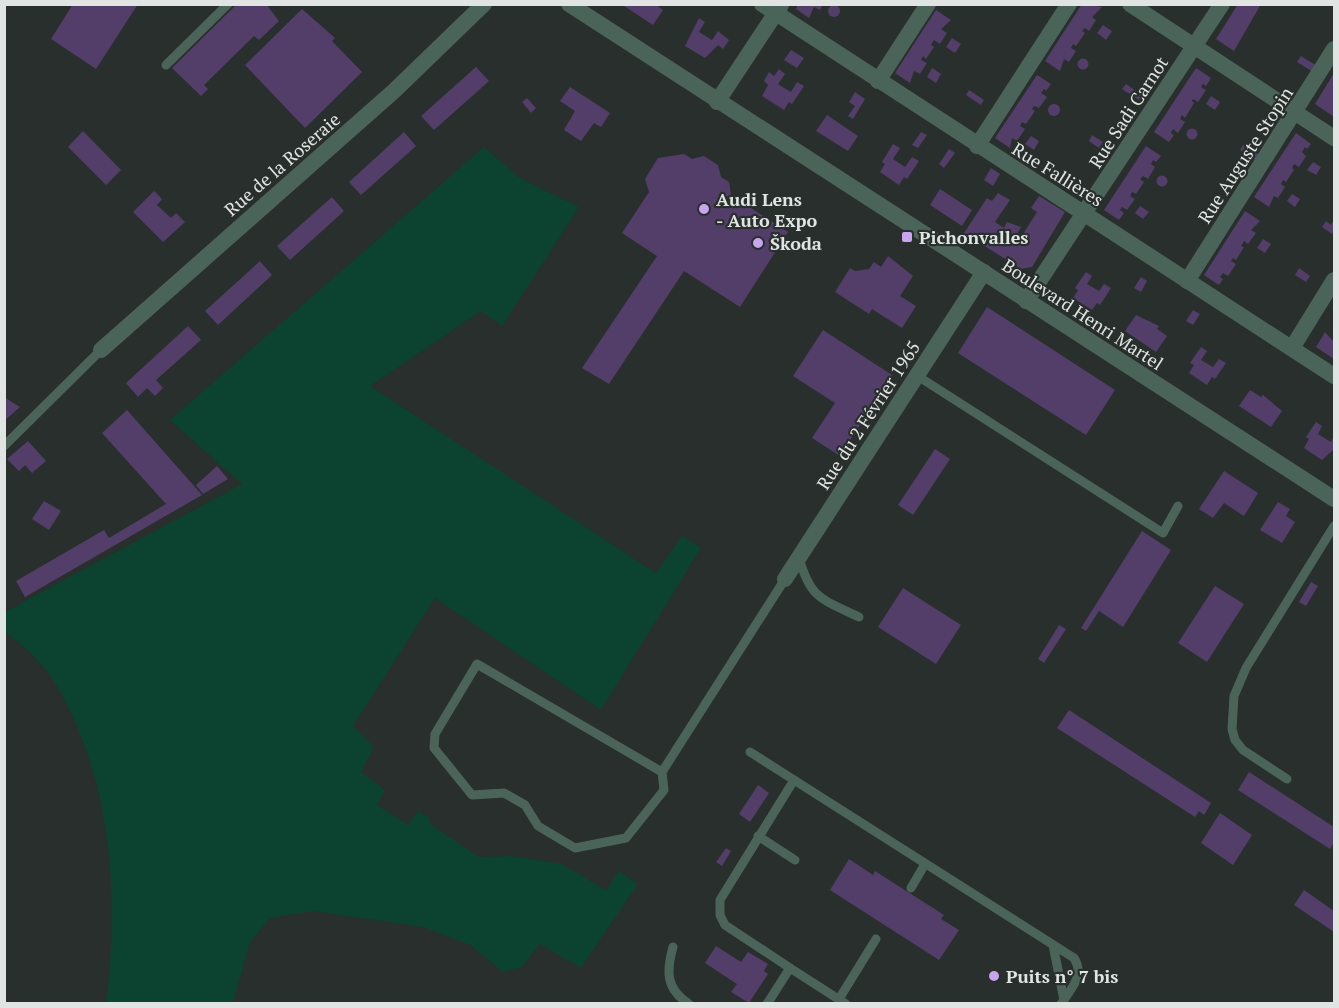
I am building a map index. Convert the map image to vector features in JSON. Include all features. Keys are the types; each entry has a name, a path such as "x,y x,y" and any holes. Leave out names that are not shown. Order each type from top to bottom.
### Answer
{"street":[{"name":"Rue de la Roseraie","path":"101,350 394,91 484,4"},
{"name":"Boulevard Henri Martel","path":"569,4 717,102 1335,499"},
{"path":"878,81 928,4"},
{"path":"977,146 1069,4"},
{"path":"1130,4 1335,138"},
{"name":"Rue Sadi Carnot","path":"1026,301 1222,4"},
{"path":"717,102 773,8"},
{"name":"Rue Fallières","path":"773,8 977,146 1335,376"},
{"name":"Rue Auguste Stopin","path":"1187,281 1335,49"},
{"name":"Rue du 2 Février 1965","path":"785,579 984,272"},
{"path":"1292,348 1335,280"}],"lane":[{"path":"166,64 228,4"},
{"path":"4,446 101,350"},
{"path":"916,375 1163,533 1178,506"},
{"path":"1287,778 1243,750 1235,740 1232,729 1234,696 1246,668 1335,526"},
{"path":"799,558 806,583 819,598 859,617"},
{"path":"662,772 477,664 435,734 434,748 472,795 504,793 525,805 538,826 575,848 626,838 664,790 662,772 785,579"},
{"path":"750,752 1074,958 1079,966 1076,981 1063,1002"},
{"path":"794,780 727,885 720,900 720,915 725,925 842,1001 876,939"},
{"path":"758,836 795,860"},
{"path":"911,888 925,864"},
{"path":"1053,945 1063,1002"},
{"path":"673,947 668,972 670,985 677,996 689,1004"},
{"path":"766,1004 790,968"}],"green space":[{"path":"484,147 520,178 579,207 502,326 481,311 370,386 656,573 682,536 701,548 601,710 435,598 353,726 374,747 361,772 385,790 377,805 408,825 418,811 430,818 430,824 479,857 512,856 562,864 606,890 619,871 638,884 581,968 540,944 522,967 503,972 470,945 423,927 313,911 270,918 250,942 233,1003 106,1003 112,920 111,878 107,836 99,795 88,755 73,716 43,666 5,632 5,612 242,484 170,420"}],"building":[{"path":"73,4 138,4 96,69 51,39"},
{"path":"237,4 266,4 279,21 259,40 254,36 204,85 208,89 201,96 172,68"},
{"path":"621,4 655,4 663,10 653,25"},
{"path":"798,4 823,4 820,10 814,7 809,18 796,9"},
{"path":"1082,4 1102,7 1092,17 1096,20 1089,31 1085,28 1082,31 1085,33 1076,46 1073,44 1071,48 1076,51 1069,62 1064,59 1060,71 1045,61"},
{"path":"1238,4 1261,4 1234,51 1216,39"},
{"path":"834,5 840,11 834,17 828,11"},
{"path":"302,9 335,38 332,41 362,72 305,128 245,65"},
{"path":"936,10 951,20 941,29 947,33 940,44 934,40 931,45 934,47 926,59 923,56 921,60 927,63 920,74 914,71 910,83 895,73"},
{"path":"699,18 705,22 699,32 712,40 718,31 729,40 723,49 718,45 705,58 685,46"},
{"path":"1103,25 1112,31 1106,40 1097,33"},
{"path":"952,38 961,44 955,53 946,47"},
{"path":"791,50 804,58 797,68 784,60"},
{"path":"1301,56 1317,66 1313,72 1297,62"},
{"path":"1083,58 1089,64 1083,70 1077,64"},
{"path":"476,67 489,81 434,130 421,116"},
{"path":"932,68 941,74 936,83 927,77"},
{"path":"1196,68 1211,78 1206,86 1203,84 1201,87 1206,90 1198,102 1193,99 1194,103 1185,118 1182,115 1180,119 1185,122 1178,133 1173,129 1171,133 1174,135 1169,142 1154,132"},
{"path":"779,69 785,74 778,84 791,92 797,82 804,86 792,104 789,102 784,110 762,96 768,85 764,81 769,72 774,76"},
{"path":"1334,73 1334,117 1315,104"},
{"path":"1037,75 1051,84 1046,91 1044,89 1041,93 1047,97 1039,108 1034,106 1032,109 1035,111 1026,124 1022,122 1020,126 1025,129 1017,141 1012,138 1010,148 995,138"},
{"path":"1126,84 1142,95 1139,100 1122,89"},
{"path":"570,87 610,113 601,127 594,123 581,141 564,130 575,111 560,101"},
{"path":"969,90 984,100 981,105 966,95"},
{"path":"855,92 865,99 853,119 848,116 855,106 849,102"},
{"path":"1211,96 1220,102 1215,110 1206,104"},
{"path":"527,98 536,108 531,113 522,102"},
{"path":"1054,104 1060,110 1054,116 1048,110"},
{"path":"827,115 858,136 848,151 816,131"},
{"path":"1192,128 1198,134 1192,140 1186,134"},
{"path":"83,131 121,170 106,185 68,147"},
{"path":"404,132 416,146 361,195 349,182"},
{"path":"921,132 927,135 918,148 912,145"},
{"path":"1296,133 1311,144 1302,152 1306,156 1299,167 1294,164 1292,168 1294,170 1286,182 1283,180 1281,184 1285,187 1278,198 1274,196 1269,207 1254,197"},
{"path":"1092,135 1103,142 1099,148 1089,141"},
{"path":"1031,136 1039,141 1034,150 1025,144"},
{"path":"893,144 900,148 893,159 905,167 912,157 919,161 907,179 904,177 899,185 880,172 885,164 882,162"},
{"path":"1243,145 1259,155 1256,160 1240,150"},
{"path":"1146,146 1161,156 1156,162 1153,160 1151,164 1155,167 1148,179 1143,176 1140,179 1144,182 1136,194 1132,192 1130,196 1135,199 1127,210 1122,207 1120,210 1124,213 1119,220 1104,210"},
{"path":"949,149 955,153 944,168 939,164"},
{"path":"684,154 692,159 704,156 718,165 721,177 729,182 731,195 788,232 740,307 684,271 609,384 582,368 657,256 622,233 649,192 645,179 658,158"},
{"path":"1313,162 1321,167 1316,175 1307,170"},
{"path":"991,168 1000,174 993,186 984,180"},
{"path":"1162,175 1168,181 1162,187 1156,181"},
{"path":"940,189 972,210 962,226 930,205"},
{"path":"154,191 162,199 157,205 171,218 176,213 185,222 163,242 133,212"},
{"path":"998,193 1010,200 995,222 1004,228 1007,222 1021,227 1012,243 1016,245 1037,212 1031,208 1039,196 1065,212 1032,267 1021,269 964,233 987,198 992,201"},
{"path":"1292,194 1300,199 1295,207 1287,201"},
{"path":"332,197 344,211 290,260 277,246"},
{"path":"1140,206 1149,212 1143,219 1135,213"},
{"path":"1245,211 1260,221 1251,230 1256,233 1248,244 1244,241 1241,246 1244,247 1236,260 1233,258 1231,261 1236,264 1228,276 1223,273 1220,277 1223,279 1219,285 1204,275"},
{"path":"1334,219 1332,234 1322,227 1326,221 1331,225"},
{"path":"1263,239 1271,244 1265,253 1257,248"},
{"path":"888,256 913,276 900,296 916,306 902,328 872,309 869,314 835,292 850,268 855,271 869,269 874,262 881,267"},
{"path":"260,261 272,275 218,325 205,311"},
{"path":"1299,268 1310,276 1306,282 1295,275"},
{"path":"1086,272 1092,276 1087,284 1099,291 1104,284 1111,288 1100,305 1097,303 1092,310 1073,298 1078,290 1075,288"},
{"path":"1141,277 1147,281 1141,292 1134,288"},
{"path":"987,307 1115,390 1086,435 958,353"},
{"path":"1193,310 1200,314 1193,325 1186,321"},
{"path":"1136,315 1159,326 1157,329 1167,336 1156,352 1125,331"},
{"path":"188,326 201,340 156,380 163,388 155,396 147,388 138,397 126,383"},
{"path":"823,330 892,375 840,456 812,438 835,403 793,376"},
{"path":"1325,332 1334,342 1334,359 1316,347"},
{"path":"1201,347 1207,351 1201,360 1213,367 1219,359 1226,363 1215,379 1212,377 1207,385 1189,373 1194,365 1190,363"},
{"path":"1250,390 1261,397 1263,395 1282,411 1271,427 1239,406"},
{"path":"4,397 20,407 4,421"},
{"path":"127,410 202,495 25,597 16,581 104,530 109,538 166,504 102,433"},
{"path":"1316,422 1322,426 1318,434 1331,442 1334,436 1334,449 1322,460 1304,448 1309,439 1306,437"},
{"path":"28,441 46,461 32,473 25,465 19,471 7,459"},
{"path":"935,449 950,459 913,515 898,505"},
{"path":"217,466 228,479 203,494 196,485"},
{"path":"1224,471 1258,493 1244,516 1224,503 1213,518 1199,509"},
{"path":"44,501 61,511 49,530 32,519"},
{"path":"1278,502 1290,509 1286,516 1295,522 1282,543 1260,530"},
{"path":"1142,531 1171,550 1123,627 1099,611 1086,631 1081,628"},
{"path":"1311,582 1318,586 1306,606 1299,602"},
{"path":"1215,586 1244,604 1207,662 1178,643"},
{"path":"903,588 961,625 936,664 878,627"},
{"path":"1059,625 1066,629 1044,663 1038,659"},
{"path":"1069,710 1211,803 1204,815 1199,811 1195,817 1057,728"},
{"path":"1249,772 1334,827 1334,842 1330,849 1238,790"},
{"path":"758,785 769,793 750,822 739,814"},
{"path":"1220,813 1252,835 1233,865 1201,843"},
{"path":"726,848 731,851 722,866 716,862"},
{"path":"849,859 873,875 875,871 944,915 941,919 959,930 939,960 830,890"},
{"path":"1304,890 1334,911 1334,932 1294,905"},
{"path":"716,946 741,962 748,952 768,964 764,971 768,974 749,1003 731,992 737,984 705,963"}],"place":[{"name":"Audi Lens - Auto Expo","path":"704,209"},
{"name":"Pichonvalles","path":"907,237"},
{"name":"Škoda","path":"758,243"},
{"name":"Puits n° 7 bis","path":"994,976"}]}
